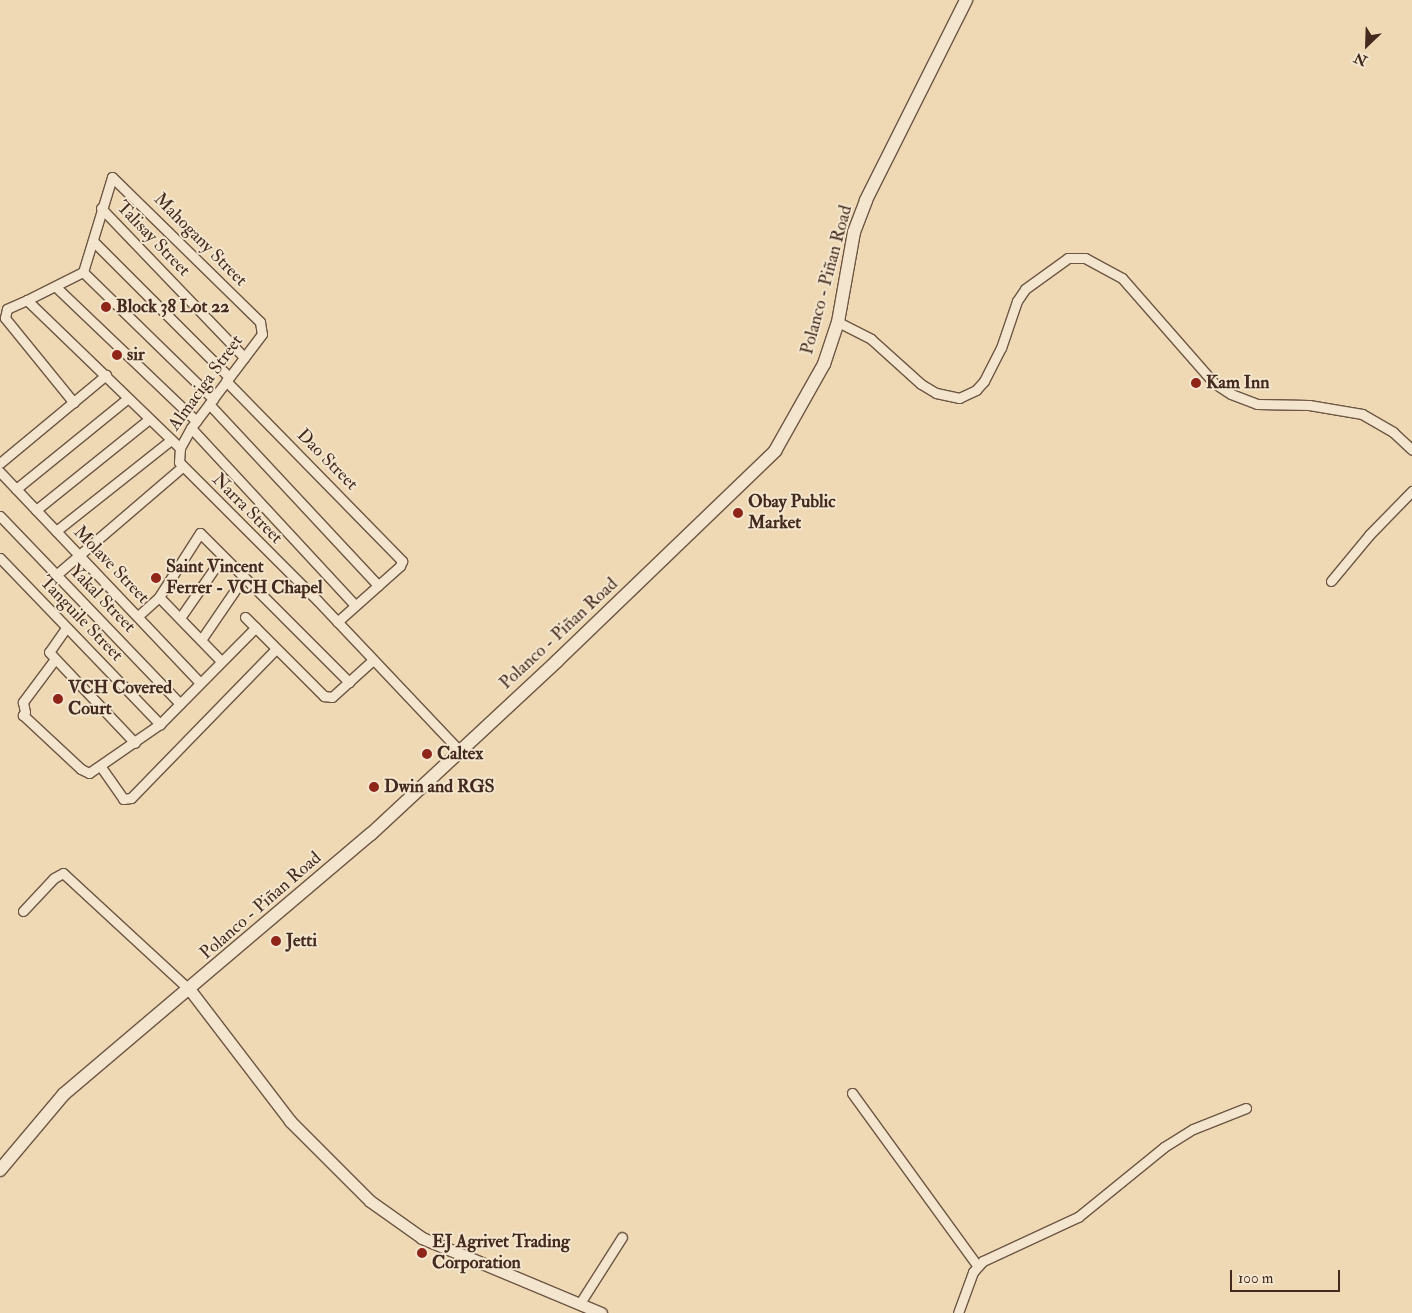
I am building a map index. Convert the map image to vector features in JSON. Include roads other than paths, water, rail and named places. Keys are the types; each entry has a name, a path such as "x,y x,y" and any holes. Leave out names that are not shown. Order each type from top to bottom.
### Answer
{"main road":[{"name":"Polanco - Piñan Road","path":"0,1170 64,1094 190,990 371,834 459,750 558,661 775,451 824,364 838,322 846,264 866,200 966,0"}],"street":[{"name":"Mahogany Street","path":"101,208 111,177 260,322 264,330"},
{"path":"74,403 5,318 7,309 56,287 83,272 101,208"},
{"name":"Talisay Street","path":"101,208 244,356"},
{"name":"Dao Street","path":"92,241 228,379 402,563 378,585"},
{"path":"838,322 870,339 921,384 936,393 959,398 976,390 984,381 1001,348 1017,301 1025,289 1068,258 1086,258 1122,278 1214,383 1231,394 1257,404 1309,405 1362,414 1393,432 1412,450"},
{"path":"83,272 211,402 378,585 337,622"},
{"path":"56,287 193,425 356,605"},
{"path":"27,300 106,375 148,420 171,440 179,452"},
{"name":"Almaciga Street","path":"179,452 193,425 264,330"},
{"path":"0,463 106,375"},
{"path":"16,489 128,398"},
{"path":"36,510 148,420"},
{"path":"56,531 171,440"},
{"name":"Narra Street","path":"179,452 182,467 337,622 459,750"},
{"path":"56,575 182,467"},
{"name":"Molave Street","path":"0,472 199,682"},
{"path":"1332,582 1369,536 1412,491"},
{"name":"Yakal Street","path":"0,516 180,704"},
{"path":"138,616 159,597 197,534 202,534 349,682"},
{"path":"180,618 223,556"},
{"name":"Tanguile Street","path":"0,558 160,724"},
{"path":"201,640 244,577"},
{"path":"159,597 221,661"},
{"path":"245,617 276,649 328,697 349,682 373,660"},
{"path":"66,628 52,656 23,702 26,712 23,715 88,773 101,767 160,724 199,682 256,627"},
{"path":"101,767 124,798 131,798 276,649"},
{"path":"52,656 135,743"},
{"path":"23,911 54,878 63,873 190,990 290,1121 370,1201 422,1238 601,1313"},
{"path":"852,1093 977,1265"},
{"path":"958,1313 977,1265 1078,1216 1164,1147 1193,1129 1246,1108"},
{"path":"580,1303 622,1237"}],"place":[{"name":"Block 38 Lot 22","path":"106,307"},
{"name":"sir","path":"117,355"},
{"name":"Kam Inn","path":"1196,383"},
{"name":"Obay Public Market","path":"738,513"},
{"name":"Saint Vincent Ferrer - VCH Chapel","path":"156,578"},
{"name":"VCH Covered Court","path":"58,699"},
{"name":"Caltex","path":"427,754"},
{"name":"Dwin and RGS","path":"374,787"},
{"name":"Jetti","path":"276,941"},
{"name":"EJ Agrivet Trading Corporation","path":"422,1253"}]}
